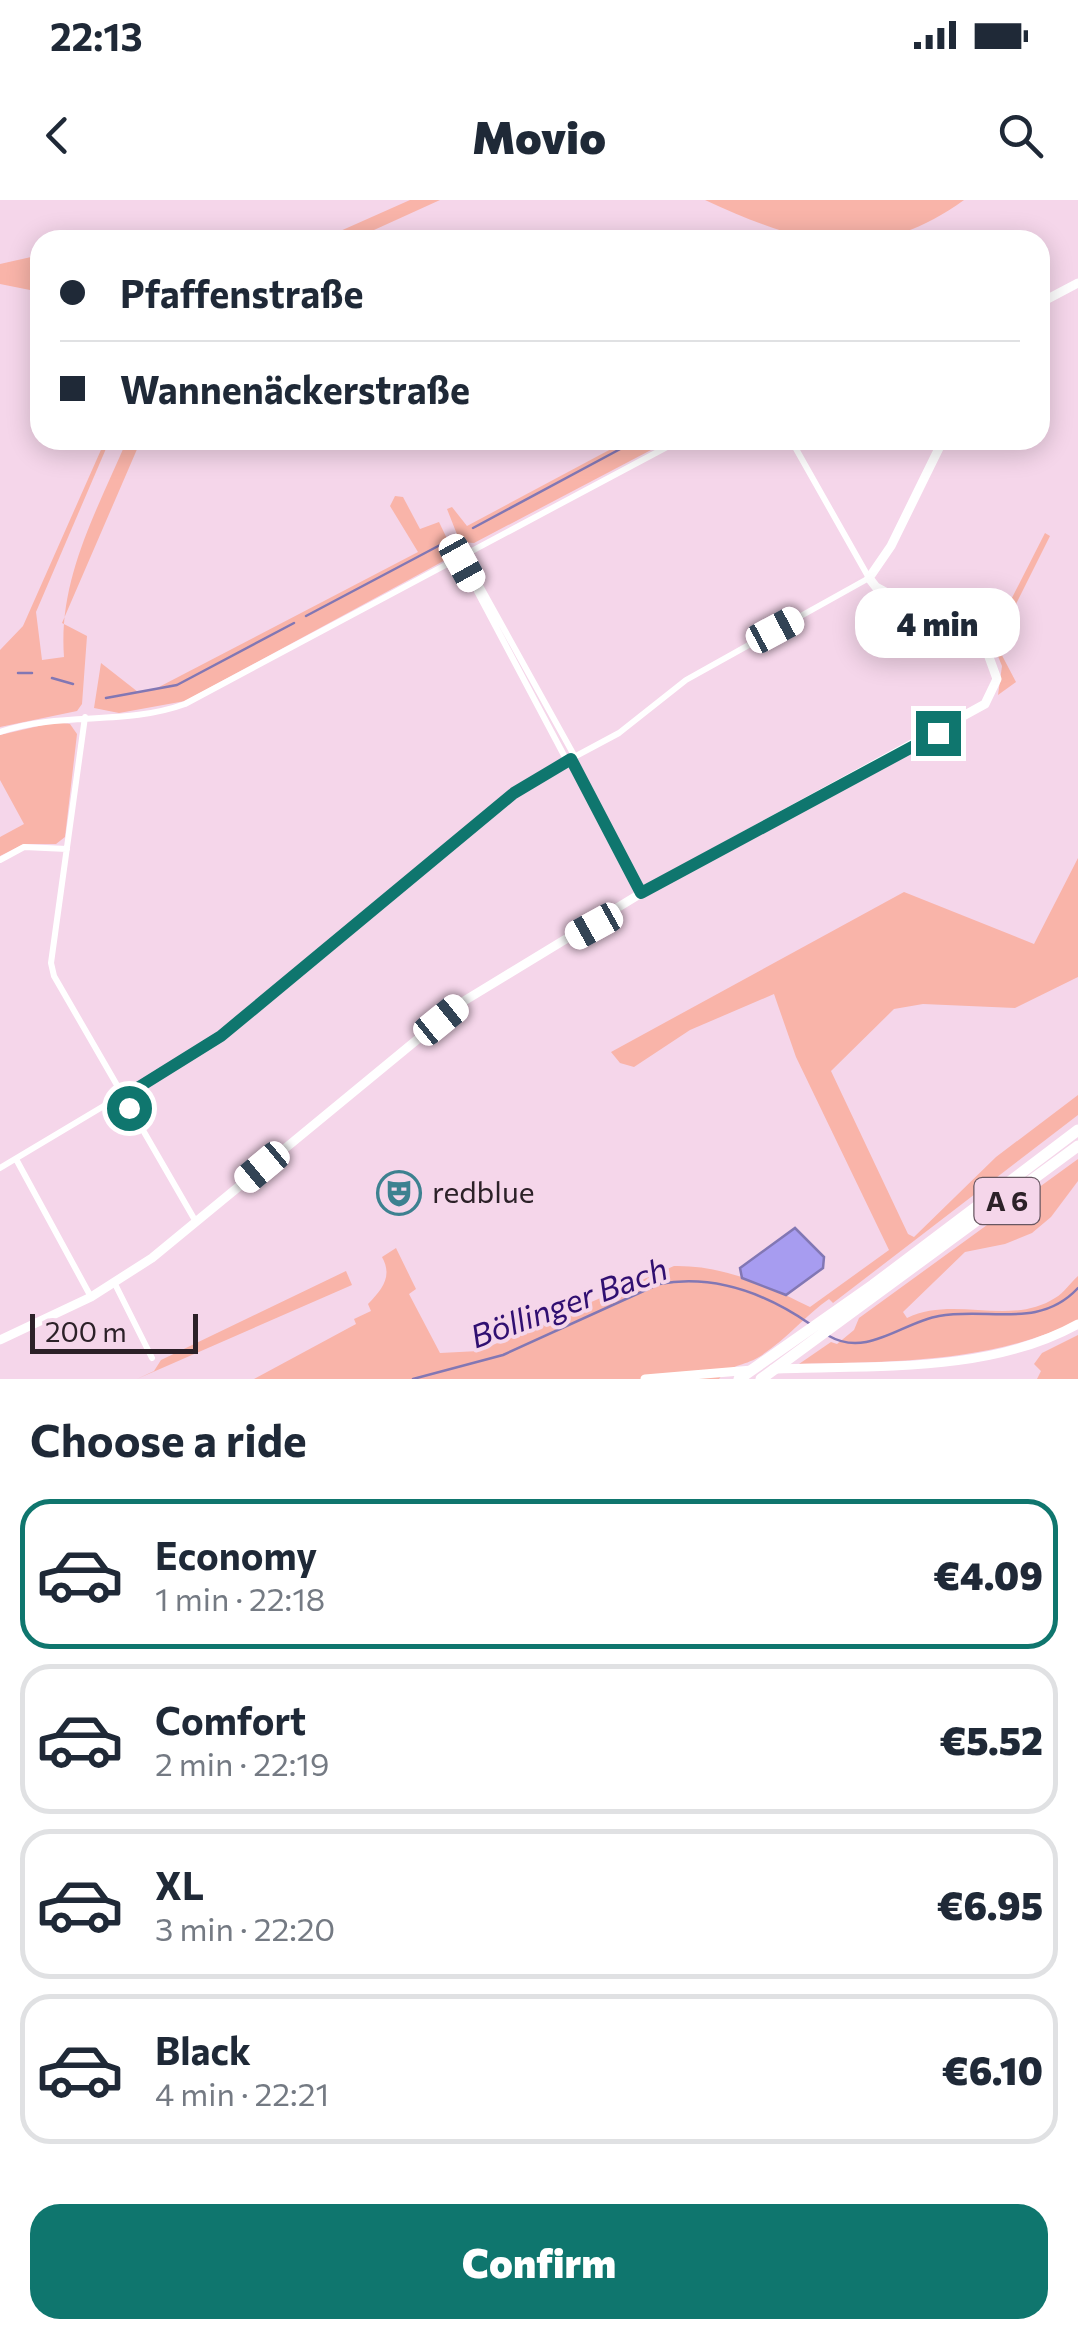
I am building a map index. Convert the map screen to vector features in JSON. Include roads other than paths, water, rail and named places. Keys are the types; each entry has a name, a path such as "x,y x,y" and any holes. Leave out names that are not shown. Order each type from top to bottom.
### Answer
{"highway":[{"name":"A 6","path":"761,1379 1078,1130"},
{"name":"A 6","path":"739,1379 851,1308 1078,1146"}],"street":[{"path":"1050,298 1078,283"},
{"path":"0,732 50,719 140,716 185,704 661,450"},
{"path":"0,1340 115,1284 464,1001 594,926 641,893 968,717 990,697 996,668 986,646 876,587 797,450"},
{"path":"0,1168 221,1036 514,793 619,732 686,680 869,578 890,546 938,450"},
{"path":"462,554 462,563 641,893"},
{"path":"84,717 51,962 54,976 196,1222"},
{"path":"0,860 24,847 66,849"},
{"path":"16,1159 92,1297"},
{"path":"115,1284 152,1358"},
{"path":"646,1379 986,1356 1023,1348 1078,1324"}],"waterway":[{"path":"473,528 618,450"},
{"path":"306,616 442,544"},
{"path":"106,698 177,685 294,623"},
{"path":"18,673 32,673"},
{"path":"52,678 73,684"},
{"name":"Böllinger Bach","path":"413,1379 503,1355 659,1284 699,1282 738,1289 775,1303 810,1324"},
{"name":"Böllinger Bach","path":"829,1336 857,1343 939,1316 1030,1313 1063,1301 1078,1288"}],"place":[{"name":"redblue","path":"399,1193"}]}
